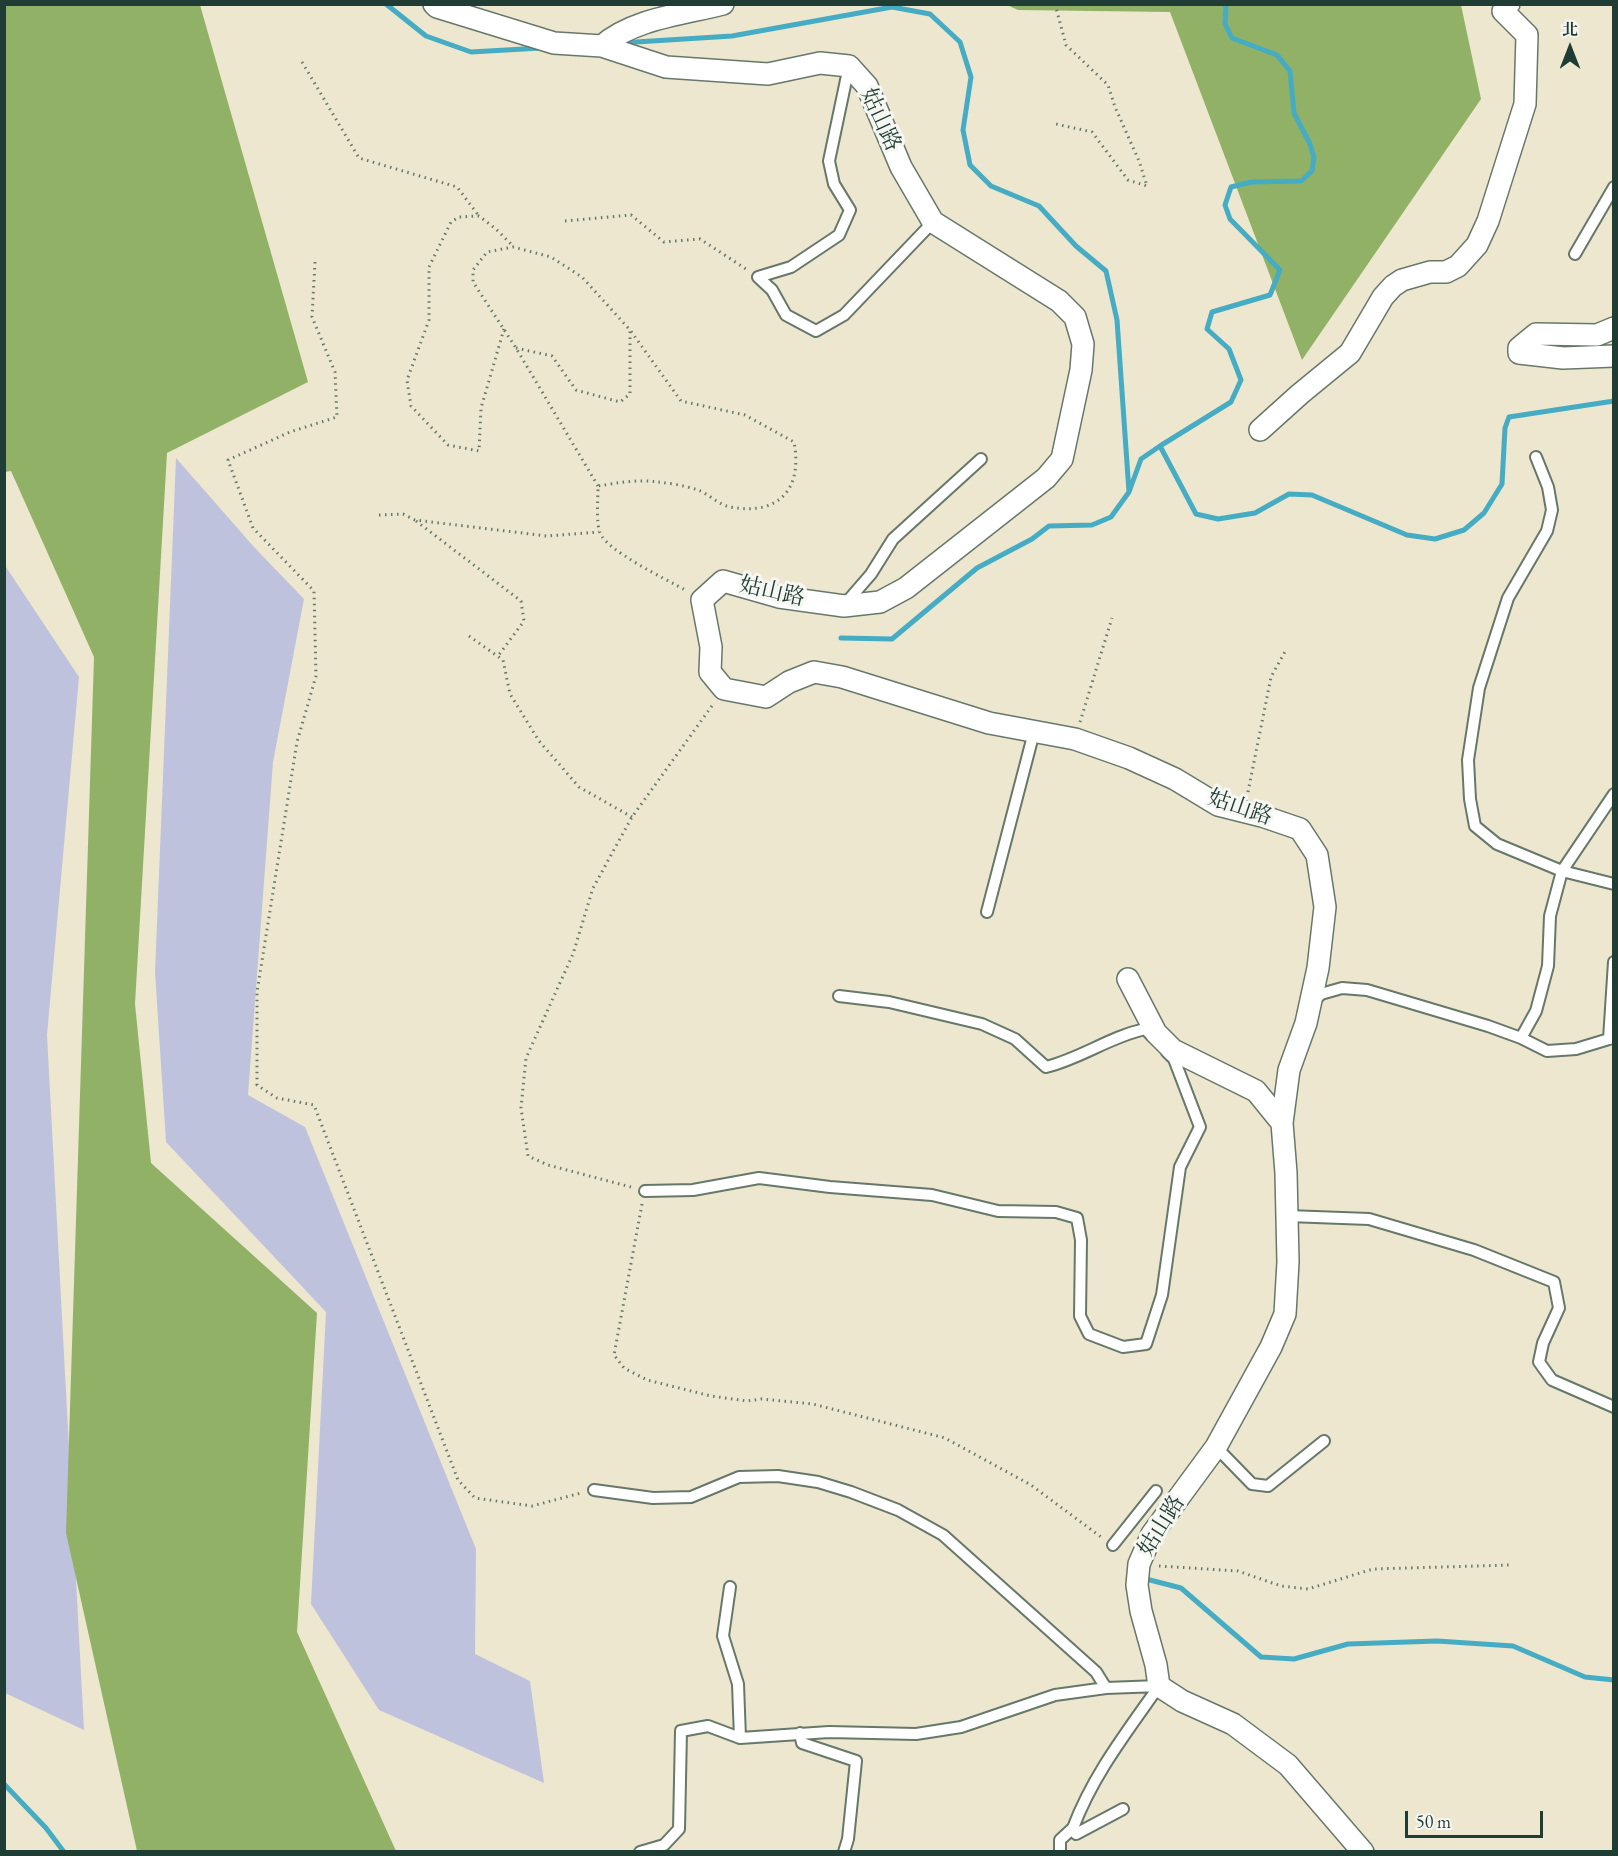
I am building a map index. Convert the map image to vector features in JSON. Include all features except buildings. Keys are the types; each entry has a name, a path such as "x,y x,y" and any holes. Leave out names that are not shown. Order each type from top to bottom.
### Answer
{"street":[{"name":"姑山路","path":"434,4 437,7 554,43 602,46 666,67 768,74 820,63 849,66 867,86 901,167 933,222 1059,301 1075,317 1083,344 1081,370 1062,459 1046,478 906,588 880,602 844,606 779,597 723,581 702,600"},
{"path":"602,46 611,38 633,27 723,4"},
{"path":"1260,430 1350,353 1383,297 1393,286 1402,280 1430,272 1446,272 1458,266 1477,245 1488,220 1525,104 1527,35 1503,7"},
{"path":"1614,328 1597,335 1536,334 1519,348 1519,353 1563,358 1614,356"},
{"path":"702,600 711,647 710,672 724,689"},
{"name":"姑山路","path":"724,689 766,697 789,682 814,672 875,686 989,723 1076,739 1129,758 1175,779 1218,805 1300,829 1317,855 1324,907 1318,968 1306,1023 1289,1070 1282,1123 1288,1216 1285,1314 1271,1347 1216,1447 1152,1534 1139,1564 1137,1585 1139,1602 1156,1665 1159,1686"},
{"path":"1128,979 1156,1033 1173,1050 1256,1091 1282,1123"},
{"path":"1159,1686 1182,1701 1233,1725 1288,1765 1363,1851"}],"lane":[{"path":"758,277 791,267 839,235 850,210 834,184 829,161 849,66"},
{"path":"1575,254 1614,187"},
{"path":"758,277 772,290 786,315 816,331 844,315 933,222"},
{"path":"1536,457 1548,487 1552,510 1547,531 1508,598 1479,688 1468,760 1470,799 1475,826 1497,844 1562,871 1614,884"},
{"path":"844,606 871,574 893,539 981,459"},
{"path":"987,912 1034,732"},
{"path":"1521,1038 1536,1011 1548,966 1550,916 1562,871 1614,794"},
{"path":"1309,1006 1321,993 1342,988 1366,990 1488,1026 1521,1038 1546,1051 1576,1048 1611,1038 1614,962"},
{"path":"645,1191 693,1190 759,1178 830,1187 932,1195 998,1211 1056,1212 1077,1218 1081,1240 1080,1316 1089,1334 1123,1347 1146,1344 1162,1294 1180,1167 1200,1127 1174,1059 1145,1029 1123,1034 1069,1061 1046,1067 1015,1039 982,1024 889,1002 839,996"},
{"path":"1288,1216 1369,1220 1474,1250 1554,1282 1559,1308 1543,1343 1539,1362 1552,1380 1614,1407"},
{"path":"1216,1447 1252,1484 1268,1486 1324,1441"},
{"path":"594,1490 653,1498 691,1497 739,1477 778,1476 818,1482 898,1510 943,1535 1096,1672 1106,1688"},
{"path":"1113,1545 1156,1491"},
{"path":"730,1587 723,1636 738,1684 740,1738"},
{"path":"640,1851 664,1845 679,1829 681,1731 708,1726 740,1738 800,1733 916,1734 961,1727 1055,1695 1106,1688 1159,1686"},
{"path":"1060,1851 1060,1840 1073,1828 1081,1805 1101,1767 1159,1686"},
{"path":"800,1733 801,1743 856,1761 848,1839 844,1851"},
{"path":"1073,1828 1076,1834 1123,1809"}],"path":[{"path":"1055,4 1066,45 1108,85 1147,186 1128,180 1092,132 1056,124"},
{"path":"302,62 359,158 457,186 479,216 496,229 513,247"},
{"path":"565,221 631,215 664,242 700,239 758,277"},
{"path":"479,216 459,217 451,222 442,237 429,267 429,320 407,380 411,406 448,445 479,451 481,408 504,328"},
{"path":"598,486 655,481 699,490 728,507 762,509 785,496 795,474 794,442 745,415 681,401 630,330 582,277 551,257 513,247 487,252 473,270 473,282 504,328 598,486 599,532 606,542 626,557 702,600"},
{"path":"315,262 312,317 336,372 337,417 290,432 228,460 253,528 314,591 316,676 297,742 257,992 257,1085 277,1098 314,1105 458,1480 475,1498 532,1506 594,1490"},
{"path":"516,348 552,357 576,390 620,402 630,394 630,330"},
{"path":"379,515 403,514 415,520 521,601 524,621 498,656"},
{"path":"415,520 547,537 599,532"},
{"path":"1076,739 1112,618"},
{"path":"469,636 503,660 510,694 539,741 579,787 632,818"},
{"path":"1244,811 1272,677 1286,650"},
{"path":"724,689 632,818 593,888 573,954 526,1058 521,1108 528,1156 548,1165 645,1191 614,1355 624,1368 647,1380 711,1396 747,1401 761,1399 813,1404 945,1438 1031,1485 1113,1545"},
{"path":"1139,1564 1238,1571 1281,1586 1308,1590 1373,1569 1511,1565"}],"shaded area":[{"path":"176,458 254,547 304,599 273,762 248,1095 305,1127 476,1549 475,1654 530,1681 544,1783 379,1710 311,1604 326,1312 166,1142 155,972"},
{"path":"4,564 79,677 47,1035 84,1730 5,1693"}],"green space":[{"path":"5,4 200,5 308,382 167,453 135,1004 151,1163 317,1313 297,1632 396,1851 137,1851 66,1533 94,657 11,471 5,472"},
{"path":"1007,5 1461,5 1481,99 1302,360 1170,12 1018,10"}],"waterway":[{"path":"386,4 426,36 471,52 541,48"},
{"path":"1226,4 1225,24 1232,38 1277,55 1290,71 1294,113 1310,144 1314,158 1312,171 1301,181 1251,182 1231,187 1225,205 1230,219 1280,270 1270,295 1212,312 1207,329 1229,349 1241,380 1231,402 1160,446 1196,514 1218,519 1255,513 1289,494 1312,495 1407,535 1435,539 1464,530 1484,513 1502,484 1505,428 1509,417 1614,401"},
{"path":"620,43 732,36 892,7 930,14 960,42 971,77 963,130 970,165 991,186 1039,206 1076,246 1106,271 1117,320 1129,492"},
{"path":"841,638 892,639 977,568 1032,539 1049,526 1092,525 1111,517 1129,492 1141,459 1160,446"},
{"path":"1146,1579 1181,1588 1261,1657 1294,1659 1348,1644 1437,1641 1513,1646 1585,1677 1614,1680"},
{"path":"4,1784 46,1828 64,1852"}]}
